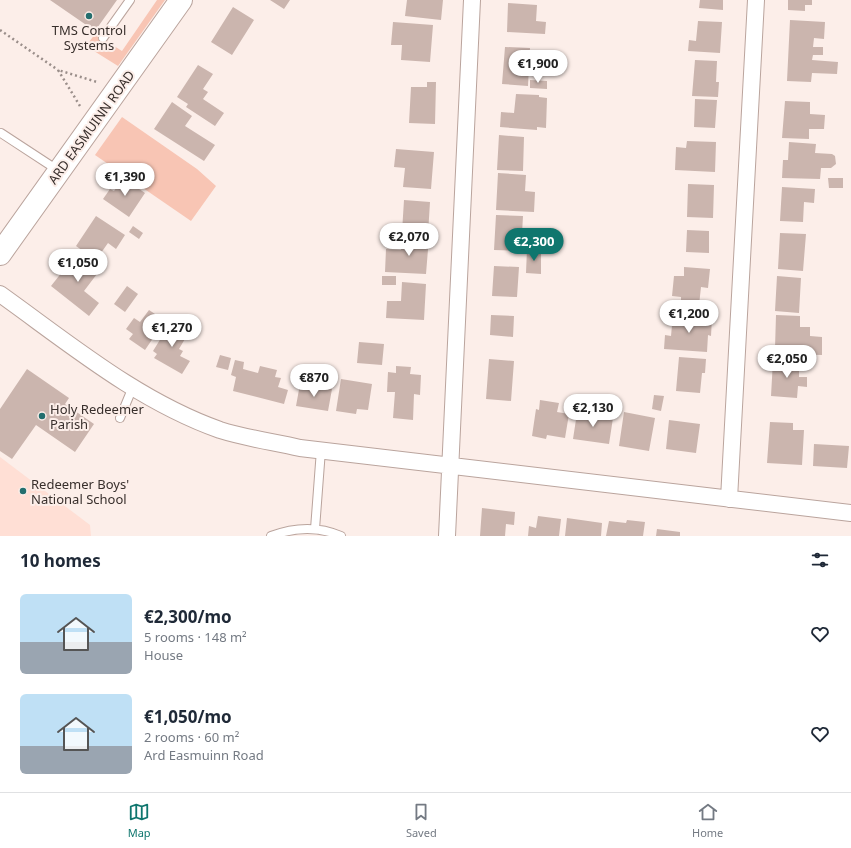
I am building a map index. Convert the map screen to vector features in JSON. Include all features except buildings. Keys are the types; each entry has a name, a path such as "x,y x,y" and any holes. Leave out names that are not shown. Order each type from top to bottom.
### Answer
{"street":[{"name":"ARD EASMUINN ROAD","path":"0,254 181,0"},
{"path":"447,536 472,0"},
{"path":"729,499 756,0"},
{"path":"0,294 132,388 171,408 220,430 300,448 851,513"}],"lane":[{"path":"103,38 130,0"},
{"path":"2,133 59,171"},
{"path":"120,418 132,388"},
{"path":"315,529 321,450"},
{"path":"271,536 294,529 315,529 342,536"}],"path":[{"path":"0,30 58,70 118,89"},
{"path":"58,70 92,125"}],"shaded area":[{"path":"157,0 165,0 118,66 86,46 95,34 122,51"},
{"path":"122,117 197,169 216,186 191,221 95,155"},
{"name":"Redeemer Boys' National School","path":"0,457 90,525 91,536 0,536"}],"place":[{"name":"TMS Control Systems","path":"89,16"},
{"name":"Holy Redeemer Parish","path":"42,416"},
{"name":"Redeemer Boys' National School","path":"23,491"}]}
